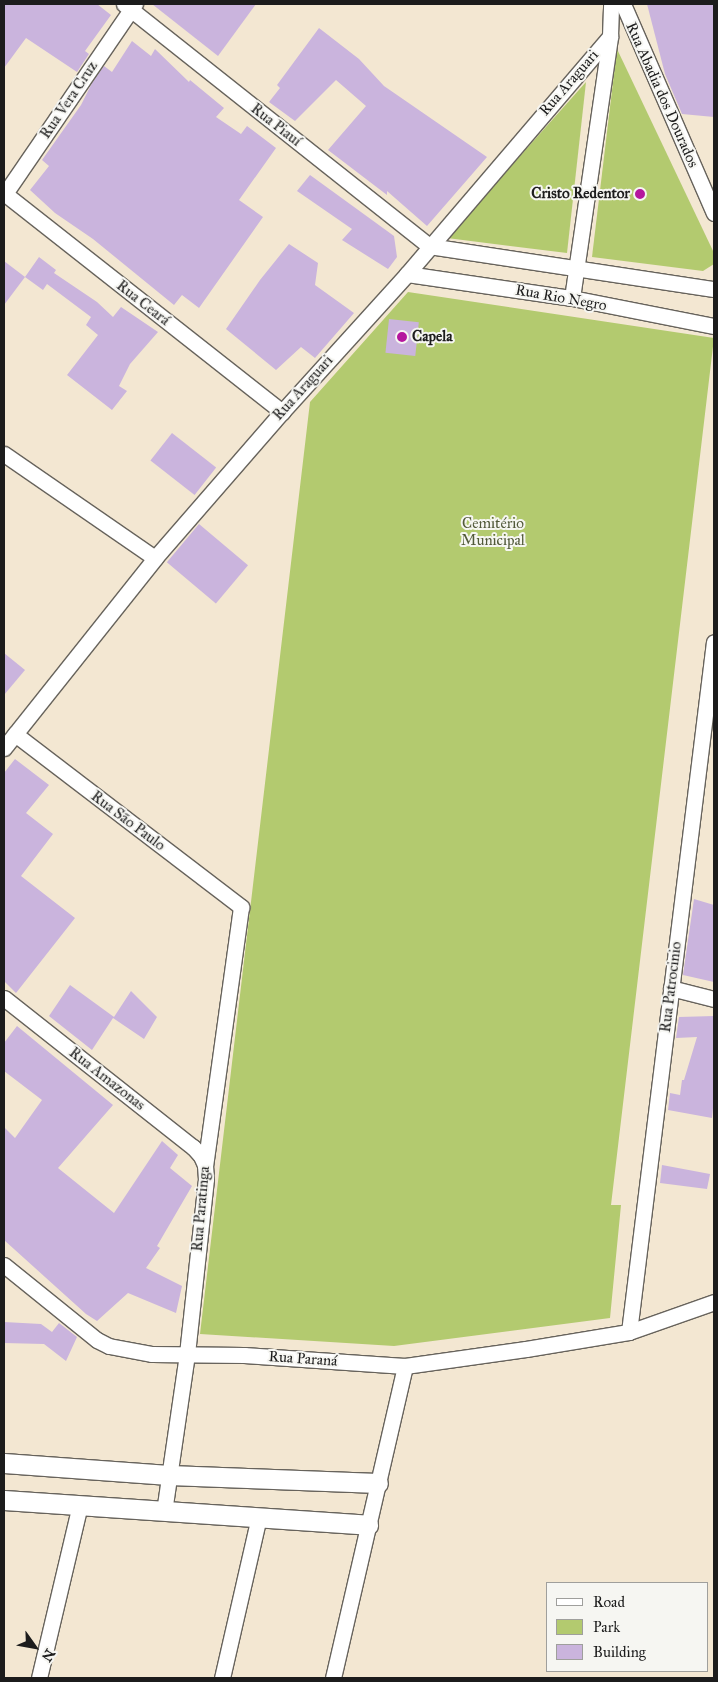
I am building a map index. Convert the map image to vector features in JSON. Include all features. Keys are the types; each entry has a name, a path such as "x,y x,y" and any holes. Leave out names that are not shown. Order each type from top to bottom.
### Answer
{"street":[{"path":"572,298 610,36 611,4"},
{"name":"Rua Abadia dos Dourados","path":"623,4 714,213"},
{"name":"Rua Vera Cruz","path":"4,194 130,6"},
{"name":"Rua Piauí","path":"130,6 429,246"},
{"name":"Rua Araguari","path":"8,741 155,558 282,412 407,274 610,36"},
{"name":"Rua Ceará","path":"4,194 282,412"},
{"name":"Rua Rio Negro","path":"429,246 714,289"},
{"name":"Rua Rio Negro","path":"407,274 572,298 714,326"},
{"path":"4,454 155,558"},
{"name":"Rua Patrocinio","path":"629,1332 671,988 710,709 714,642"},
{"name":"Rua São Paulo","path":"8,741 240,907"},
{"name":"Rua Paratinga","path":"164,1510 187,1354 206,1179 205,1165 240,907"},
{"path":"671,988 714,999"},
{"name":"Rua Amazonas","path":"4,998 193,1147 201,1156 205,1165"},
{"name":"Rua Paraná","path":"4,1265 81,1328 110,1346 152,1354 244,1355 405,1366 526,1350 629,1332 714,1302"},
{"path":"333,1678 405,1366"},
{"path":"4,1463 169,1475 378,1483"},
{"path":"4,1500 368,1525"},
{"path":"40,1678 80,1505"},
{"path":"222,1678 259,1517"}],"green space":[{"path":"617,49 714,253 714,264 703,271 592,257"},
{"path":"586,82 567,253 447,238"},
{"name":"Cemitério Municipal","path":"408,292 714,338 611,1205 621,1205 610,1318 394,1346 200,1334 310,402"}],"building":[{"path":"4,4 97,4 111,15 85,51 89,54 77,72 26,38 4,68"},
{"path":"152,4 256,4 218,56"},
{"path":"647,4 714,4 714,117 682,114 665,74"},
{"path":"319,28 359,59 384,86 487,157 427,226 387,191 387,195 328,150 366,106 336,80 295,121 269,102 280,88 277,85"},
{"path":"132,41 151,56 155,49 189,82 190,80 224,108 216,117 241,134 247,126 276,148 239,200 263,217 199,308 182,295 174,305 93,239 55,213 30,190 49,166 42,160 81,105 92,83 104,66 112,72"},
{"path":"310,175 394,236 397,257 388,269 342,240 352,229 297,191"},
{"path":"289,244 318,263 315,285 354,313 315,358 301,347 276,370 226,329 260,280"},
{"path":"39,257 56,270 54,273 97,302 113,317 121,307 158,332 130,364 119,386 127,391 112,410 67,375 98,335 86,325 91,317 47,284 43,290 25,277"},
{"path":"4,261 25,277 4,305"},
{"name":"Capela","path":"389,319 419,322 415,356 385,353"},
{"path":"172,433 216,467 195,495 150,461"},
{"path":"199,524 248,565 216,603 167,562"},
{"path":"4,653 25,670 4,695"},
{"path":"15,759 49,785 26,813 53,834 21,876 75,918 16,993 4,981 4,773"},
{"path":"694,899 714,905 714,982 683,975"},
{"path":"70,985 114,1017 131,991 157,1017 144,1039 113,1018 92,1050 49,1016"},
{"path":"714,1016 714,1098 712,1118 668,1110 670,1093 680,1095 682,1080 684,1080 697,1037 676,1038 679,1017"},
{"path":"17,1026 113,1105 58,1168 114,1213 162,1141 178,1155 170,1168 192,1186 157,1246 160,1248 146,1268 182,1286 176,1313 128,1293 97,1321 86,1314 4,1240 4,1127 15,1138 42,1100 4,1071 4,1043"},
{"path":"662,1165 710,1174 707,1189 660,1183"},
{"path":"4,1322 41,1324 52,1332 59,1323 77,1337 66,1361 44,1344 4,1343"}],"place":[{"name":"Cristo Redentor","path":"640,194"},
{"name":"Capela","path":"402,337"}]}
